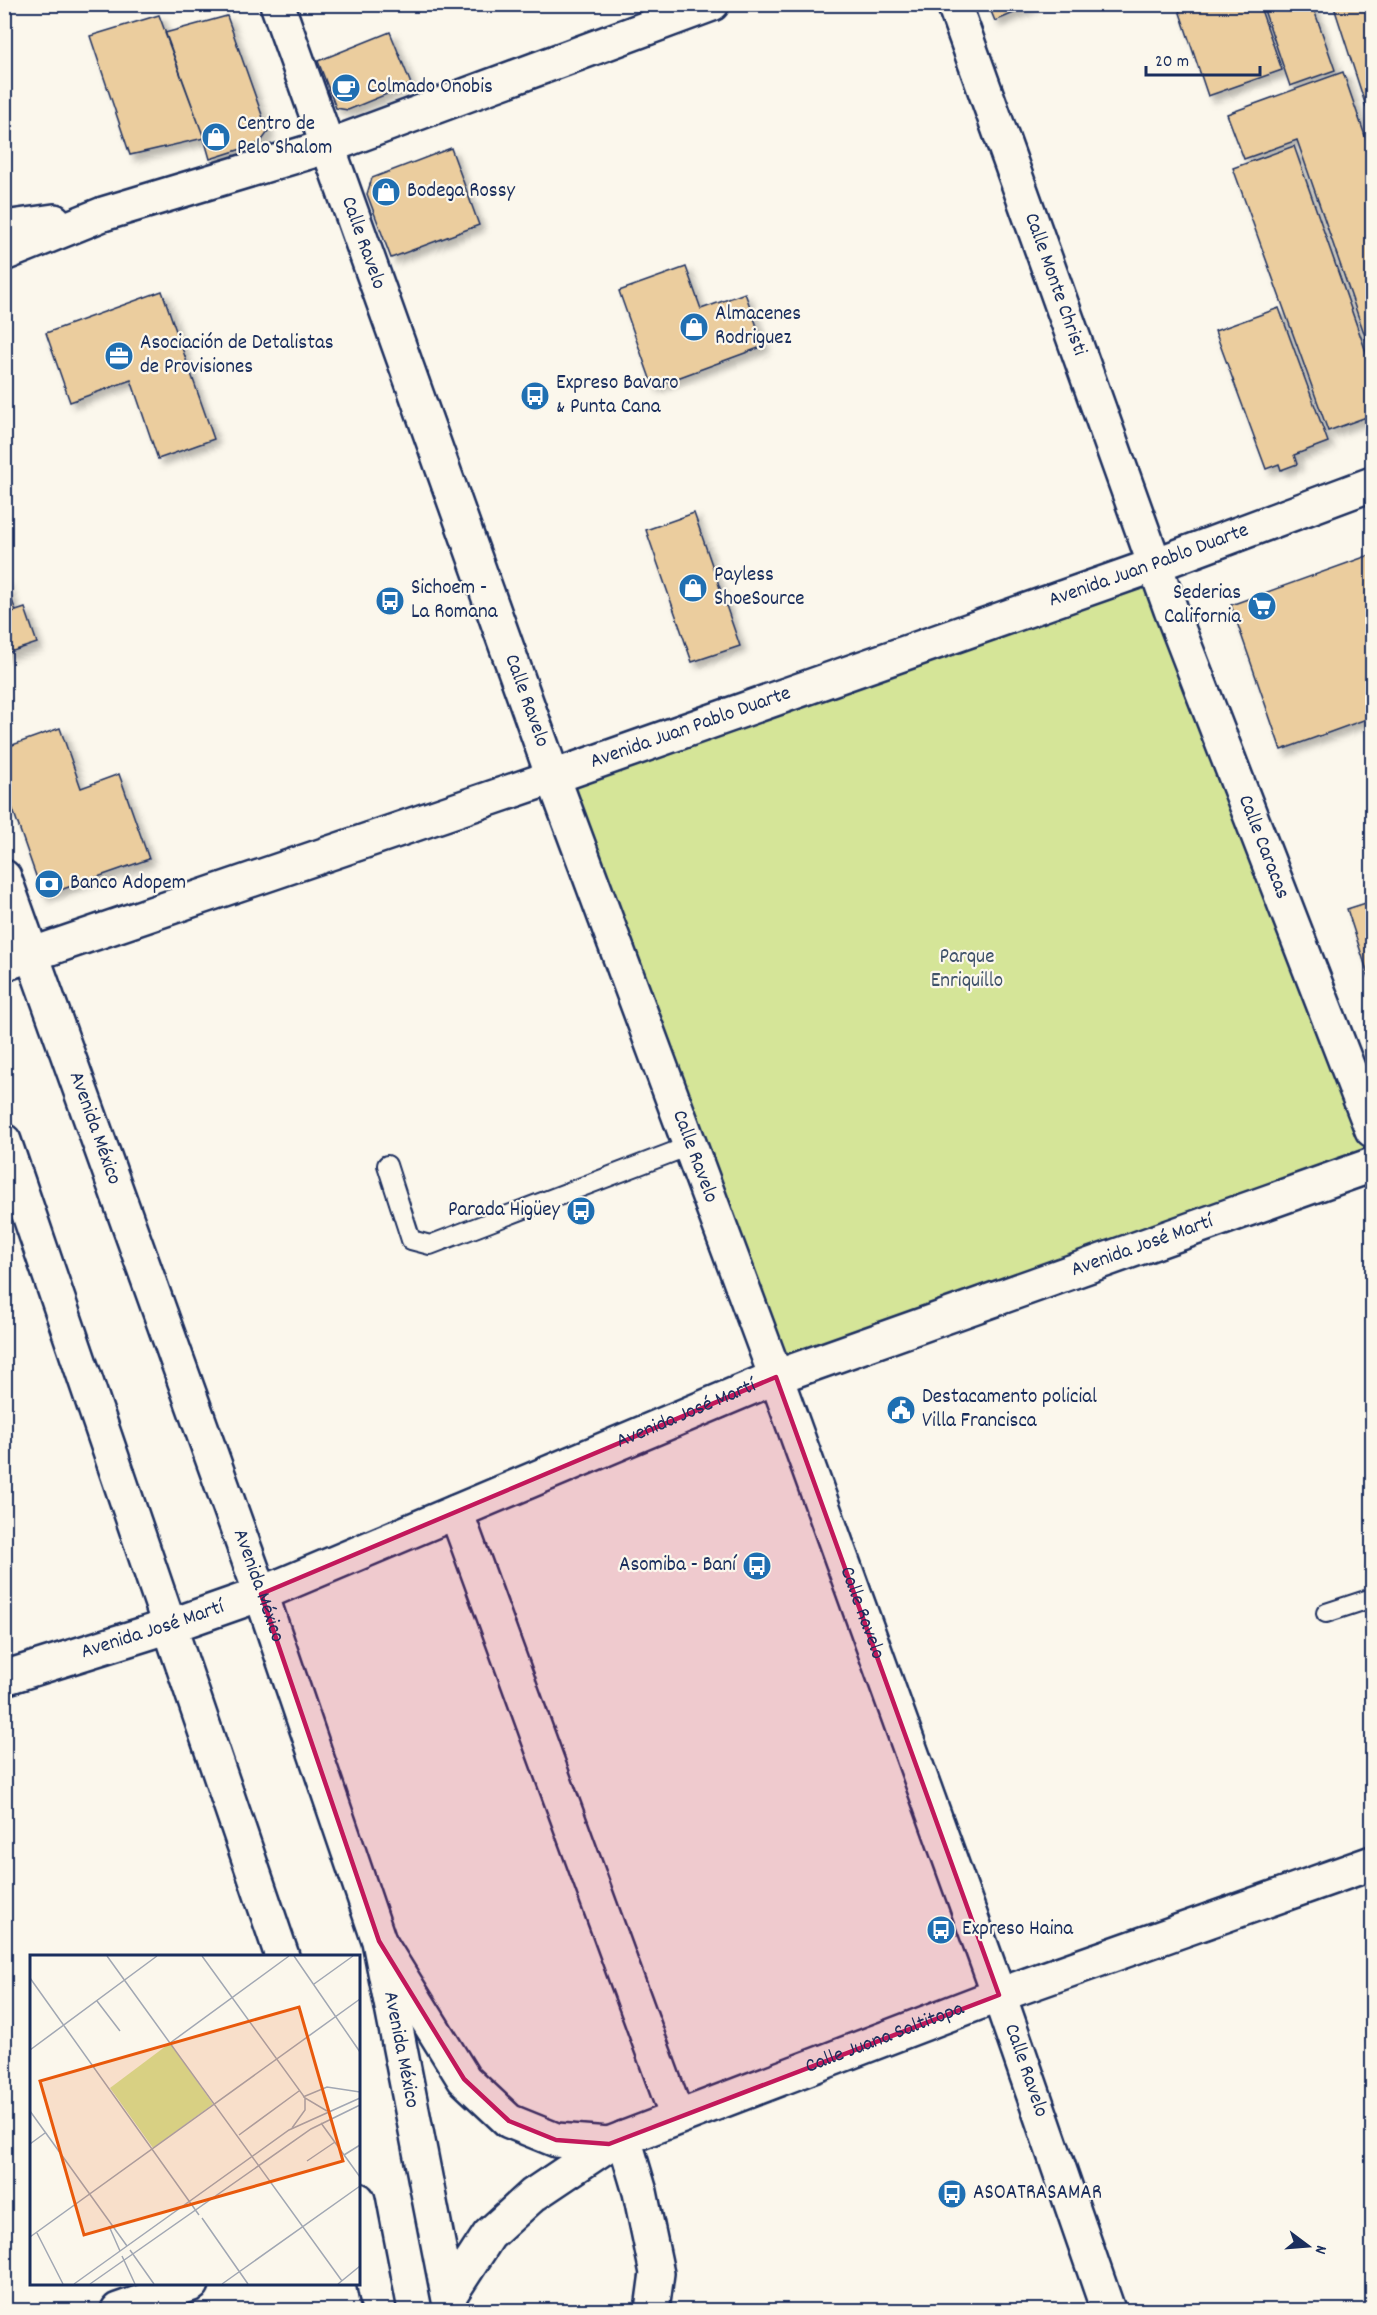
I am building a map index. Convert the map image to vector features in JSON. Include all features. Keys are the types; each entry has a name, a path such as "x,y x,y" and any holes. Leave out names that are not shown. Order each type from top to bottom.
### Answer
{"street":[{"name":"Calle Ravelo","path":"277,4 553,777 776,1377 999,1995 1108,2310"},
{"path":"4,254 104,214 329,146 712,4"},
{"name":"Calle Monte Christi","path":"954,4 1155,565"},
{"path":"4,228 104,214"},
{"name":"Avenida Juan Pablo Duarte","path":"18,959 553,777 1155,565 1372,484"},
{"name":"Calle Caracas","path":"1155,565 1372,1130"},
{"name":"Avenida México","path":"4,877 18,959 261,1594 379,1941 450,2302"},
{"path":"4,1142 282,1955"},
{"name":"Avenida José Martí","path":"4,1678 170,1626 261,1594 776,1377 1372,1165"},
{"path":"456,1512 677,2117"},
{"name":"Calle Juana Saltitopa","path":"450,2302 489,2235 533,2195 616,2141 999,1995 1372,1863"},
{"path":"379,1941 464,2079 509,2121 556,2140 616,2141 640,2192 657,2273 651,2310"},
{"path":"360,2215 379,2310"},
{"path":"118,2310 178,2286"}],"lane":[{"path":"387,1165 411,1240 430,1245 689,1146"},
{"path":"1326,1613 1372,1598"}],"highlighted area":[{"path":"776,1377 999,1995 609,2144 556,2140 509,2121 464,2079 379,1941 261,1594"}],"green space":[{"name":"Parque Enriquillo","path":"1155,565 1372,1134 1372,1165 776,1377 553,777"}],"building":[{"path":"988,4 1035,4 995,21"},
{"path":"1177,4 1259,4 1282,70 1208,96"},
{"path":"1262,4 1312,4 1335,70 1290,86"},
{"path":"1333,4 1372,4 1372,125"},
{"path":"159,15 204,138 130,155 90,36"},
{"path":"227,16 268,132 260,143 210,159 165,33"},
{"path":"390,32 411,84 348,110 336,108 318,61"},
{"path":"1343,72 1372,156 1372,356 1297,140 1244,159 1227,114"},
{"path":"1294,146 1372,369 1372,415 1328,431 1233,168"},
{"path":"451,148 479,225 391,258 367,194 372,178"},
{"name":"Almacenes Rodriguez","path":"686,267 701,309 745,293 764,346 653,387 619,291"},
{"name":"Asociación de Detalistas de Provisiones","path":"162,291 214,439 158,459 131,380 70,402 46,333"},
{"path":"1279,308 1328,442 1294,455 1297,464 1281,470 1279,464 1266,469 1215,331"},
{"name":"Payless ShoeSource","path":"694,513 740,646 692,662 646,530"},
{"path":"1370,555 1372,563 1372,717 1281,750 1231,605"},
{"path":"4,579 16,611 4,615"},
{"path":"25,608 37,643 4,654 4,615"},
{"path":"60,728 81,788 119,774 149,859 43,896 4,784 4,748"},
{"path":"1372,901 1372,976 1369,977 1347,909"}],"place":[{"name":"Colmado Onobis","path":"346,88"},
{"name":"Centro de Pelo Shalom","path":"216,137"},
{"name":"Bodega Rossy","path":"386,192"},
{"name":"Almacenes Rodriguez","path":"694,327"},
{"name":"Asociación de Detalistas de Provisiones","path":"119,356"},
{"name":"Expreso Bavaro & Punta Cana","path":"535,396"},
{"name":"Payless ShoeSource","path":"693,588"},
{"name":"Sichoem - La Romana","path":"390,601"},
{"name":"Sederias California","path":"1262,606"},
{"name":"Banco Adopem","path":"49,884"},
{"name":"Parada Higüey","path":"581,1211"},
{"name":"Destacamento policial Villa Francisca","path":"901,1410"},
{"name":"Asomiba - Baní","path":"757,1566"},
{"name":"Expreso Haina","path":"941,1930"},
{"name":"ASOATRASAMAR","path":"952,2194"}]}
